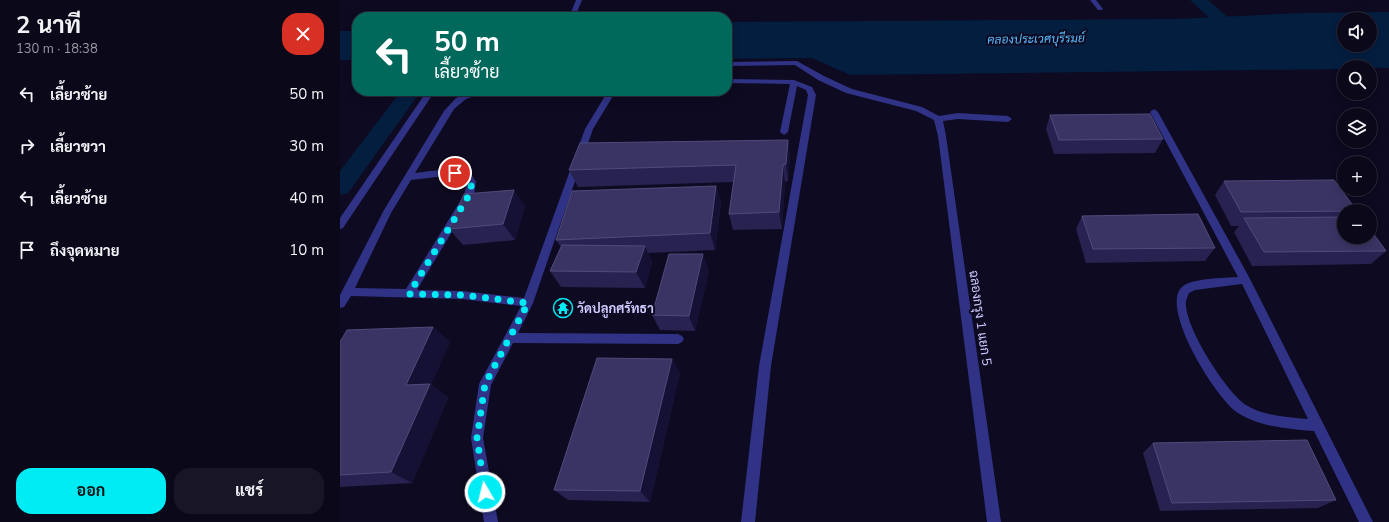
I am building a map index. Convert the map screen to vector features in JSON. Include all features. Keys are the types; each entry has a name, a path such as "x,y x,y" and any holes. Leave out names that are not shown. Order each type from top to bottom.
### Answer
{"street":[{"path":"574,12 579,0"},
{"path":"1093,0 1100,9"},
{"path":"732,64 796,63 821,78 849,91 919,109 938,119 958,116 1008,119"},
{"path":"732,82 794,82 810,89 812,95 765,366 748,522"},
{"path":"784,132 794,82"},
{"path":"340,225 428,96"},
{"path":"340,304 348,292 387,212 456,101 465,96"},
{"path":"491,522 477,438 485,384 528,303 589,129 609,96"},
{"path":"1154,112 1245,280 1366,522"},
{"name":"ฉลองกรุง 1 แยก 5","path":"938,119 942,136 994,522"},
{"path":"409,177 446,173 464,173 472,182 469,195 409,294"},
{"path":"1245,280 1193,286 1185,290 1181,302 1194,342 1213,376 1228,396 1241,408 1275,421 1319,426"},
{"path":"348,292 462,295 528,303"},
{"path":"510,338 678,339"}],"water":[{"name":"คลองประเวศบุรีรมย์","path":"1377,12 1389,12 1389,68 1377,68 1377,60 1337,60 1337,69 850,75 812,58 732,59 732,22 1175,19 1337,13 1337,52 1377,52"},
{"path":"340,31 352,31 352,60 340,60"}],"building":[{"path":"1150,114 1163,139 1059,140 1050,115"},
{"path":"788,140 786,164 783,165 779,212 729,214 736,165 569,170 580,143"},
{"path":"1334,180 1337,184 1337,196 1346,196 1352,204 1337,204 1337,211 1241,212 1224,181"},
{"path":"716,186 710,233 556,240 572,191"},
{"path":"514,190 503,224 449,229 464,194"},
{"path":"1198,214 1215,248 1093,249 1082,216"},
{"path":"1337,217 1337,244 1377,244 1377,239 1386,251 1264,252 1244,218"},
{"path":"562,245 645,246 636,272 550,271"},
{"path":"669,254 703,254 689,316 652,315"},
{"path":"433,327 406,385 430,384 391,472 340,475 340,342 347,330"},
{"path":"597,358 672,359 640,491 554,490"},
{"path":"1307,440 1336,500 1172,503 1153,443"}],"waterway":[{"path":"1198,0 1240,36"},
{"path":"340,187 407,96"}],"place":[{"name":"วัดปลูกศรัทธา","path":"563,308"}],"route":[{"path":"455,173 464,173 472,182 469,195 409,294 462,295 528,303 485,384 477,438 485,492"}]}
